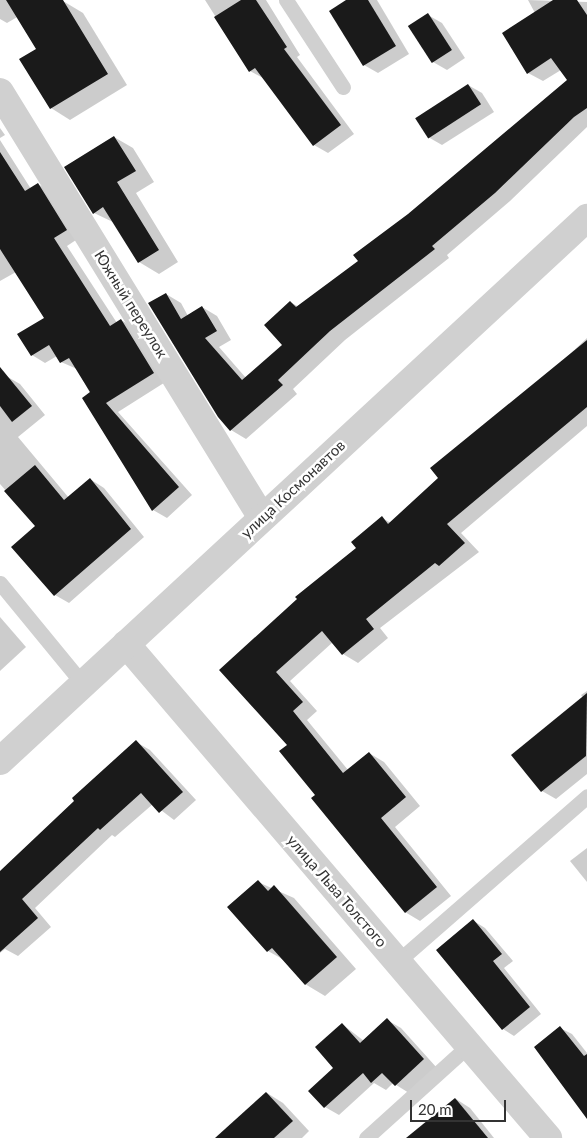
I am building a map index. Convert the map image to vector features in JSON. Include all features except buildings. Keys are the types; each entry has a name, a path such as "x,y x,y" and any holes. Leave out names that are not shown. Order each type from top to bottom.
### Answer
{"street":[{"name":"Южный переулок","path":"0,92 261,517"},
{"name":"улица Космонавтов","path":"0,761 261,517 587,218"},
{"name":"улица Льва Толстого","path":"126,644 548,1138"}],"lane":[{"path":"286,0 343,87"},
{"path":"0,583 82,684"},
{"path":"397,962 587,796"},
{"path":"366,1138 469,1045"}]}
